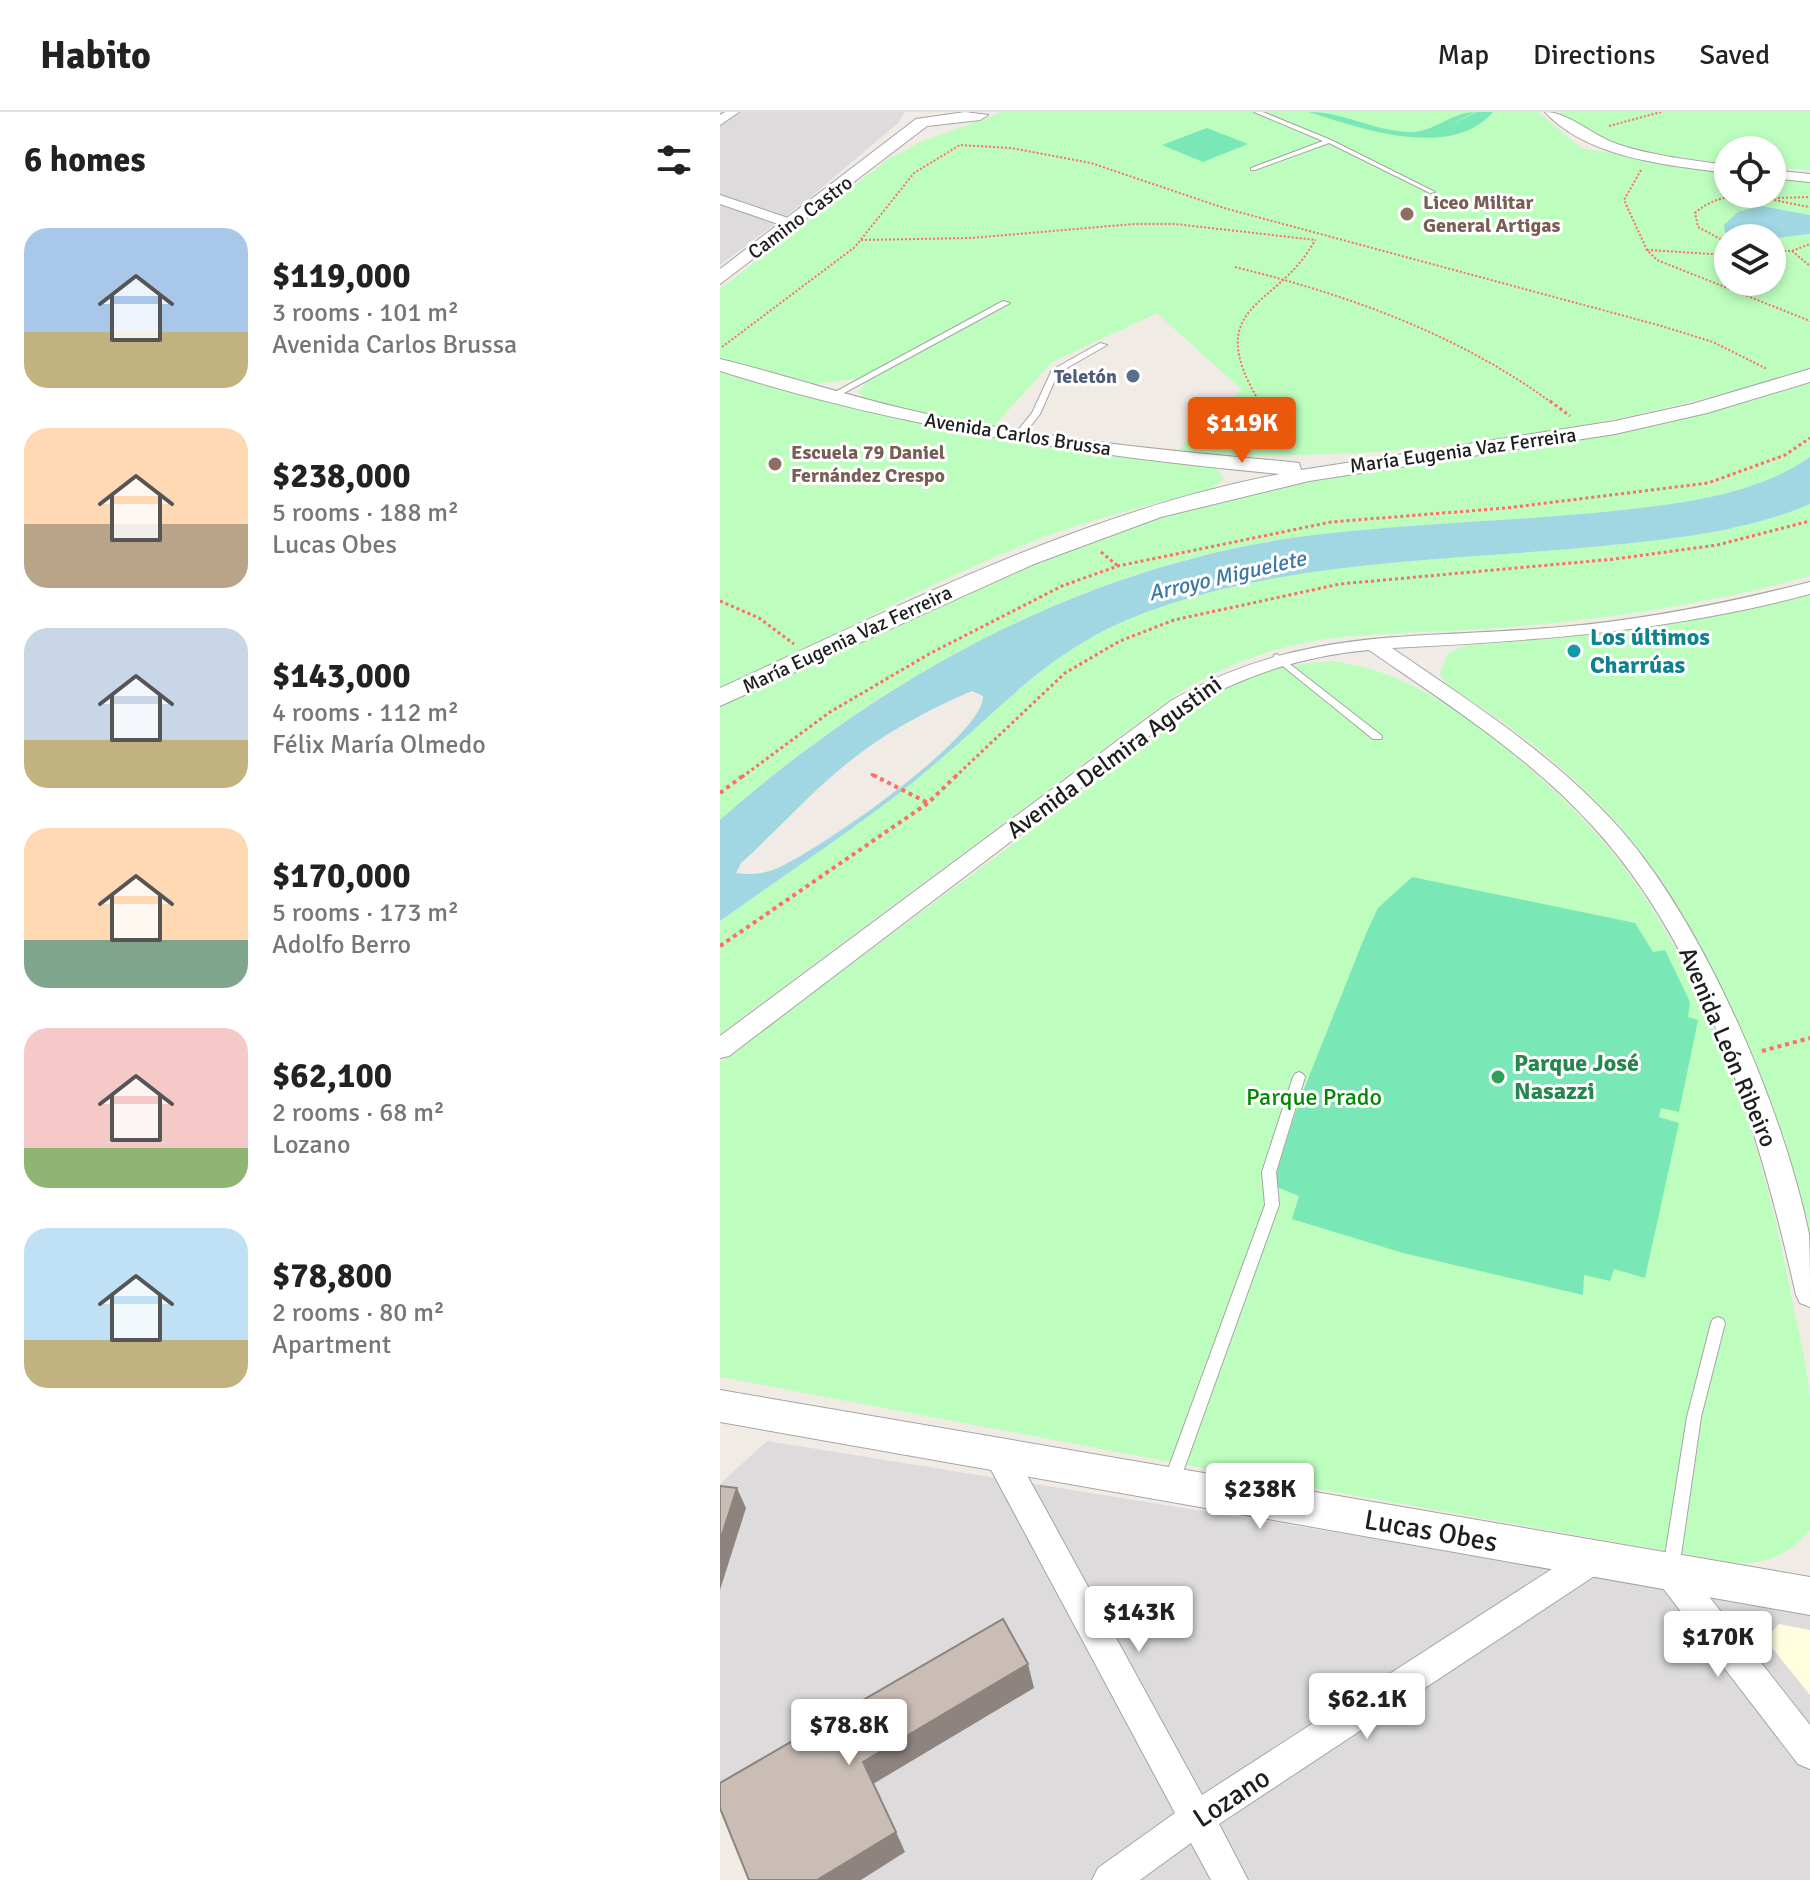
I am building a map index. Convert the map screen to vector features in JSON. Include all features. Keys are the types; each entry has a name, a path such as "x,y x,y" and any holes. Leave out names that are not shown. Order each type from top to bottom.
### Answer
{"street":[{"path":"720,121 733,112"},
{"path":"1551,112 1574,130 1612,147 1714,167"},
{"name":"Camino Castro","path":"720,278 880,156 930,124 984,114"},
{"path":"1786,175 1810,178"},
{"path":"720,199 792,224"},
{"name":"Avenida Carlos Brussa","path":"720,365 828,398 1018,436 1157,455 1313,469"},
{"name":"María Eugenia Vaz Ferreira","path":"720,698 1081,535 1188,502 1313,469 1590,432 1693,410 1800,379"},
{"name":"Avenida Delmira Agustini","path":"720,1049 1179,704 1229,675 1277,657 1373,644 1607,627 1738,606 1810,588"},
{"name":"Avenida León Ribeiro","path":"1373,644 1501,733 1570,793 1632,859 1698,966 1736,1059 1773,1153 1795,1223 1810,1295"},
{"name":"Lucas Obes","path":"720,1406 1810,1596"},
{"path":"1000,1456 1230,1880"},
{"name":"Lozano","path":"1110,1880 1196,1819 1594,1559"},
{"path":"1670,1572 1810,1752"}],"lane":[{"path":"1257,112 1329,141 1432,192"},
{"path":"1253,169 1329,141"},
{"path":"828,398 1006,303"},
{"path":"1018,436 1036,414 1055,372 1103,345"},
{"path":"1277,657 1377,737"},
{"path":"1170,1484 1272,1205 1269,1172 1299,1077"},
{"path":"1670,1572 1694,1417 1718,1323"}],"path":[{"path":"1574,130 1623,124 1661,112"},
{"path":"720,349 861,240 914,173 960,145 1011,148 1091,163 1195,199 1700,338 1800,379"},
{"path":"1654,157 1642,170 1624,200 1647,250 1673,268 1810,321"},
{"path":"1786,198 1810,197"},
{"path":"1714,200 1706,202 1695,213 1698,227 1714,236"},
{"path":"1786,201 1810,207"},
{"path":"861,240 947,240 1134,224 1190,225 1316,240"},
{"path":"1313,469 1244,373 1237,354 1238,335 1247,312 1303,262 1319,234"},
{"path":"1786,251 1810,244"},
{"path":"1647,250 1714,254"},
{"path":"1792,251 1810,266"},
{"path":"1235,267 1285,278 1407,320 1533,390 1590,432"},
{"path":"720,793 830,712 929,654 1062,586 1118,566 1331,522 1506,508 1708,483 1785,455 1810,438"},
{"path":"720,601 759,618 791,640 806,658"},
{"path":"871,774 925,802"},
{"path":"1736,1059 1810,1038"}],"shaded area":[{"path":"720,112 905,112 898,123 807,200 720,265"},
{"path":"767,1441 1810,1609 1810,1880 749,1880 720,1810 720,1484"},
{"path":"1779,1624 1810,1630 1810,1695 1765,1639"}],"green space":[{"path":"1003,112 1538,112 1581,148 1714,170 1714,208 1786,208 1786,179 1810,181 1810,368 1657,410 1502,439 1424,448 1267,455 1188,453 1179,449 1242,390 1157,313 1052,362 993,427 865,400 859,392 865,384 853,379 808,385 720,360 720,289 887,160 920,142"},
{"path":"1309,112 1409,132 1426,129 1458,115 1475,112 1446,127 1477,112 1493,112 1475,127 1454,135 1430,138 1378,132"},
{"path":"1559,112 1810,112 1810,170 1786,169 1786,136 1714,136 1714,161 1639,150 1577,125"},
{"path":"1207,128 1248,144 1203,162 1162,145"},
{"path":"720,370 842,403 965,428 1214,465 1224,479 1212,488 1079,525 995,557 720,689"},
{"path":"1810,382 1810,457 1765,481 1715,496 1638,508 1323,534 1240,547 1158,568 1078,596 1000,630 925,671 852,716 784,766 720,820 720,706 1043,557 1112,532 1228,499 1316,479 1521,450 1642,428"},
{"path":"1810,504 1810,576 1694,603 1616,615 1497,628 1331,638 1256,656 1216,673 1174,696 720,1034 720,921 909,785 1056,660 1111,627 1199,595 1255,582 1371,565 1682,537 1734,528"},
{"path":"1810,593 1810,1237 1786,1156 1755,1078 1695,943 1660,879 1636,845 1579,784 1515,731 1446,684 1440,674 1448,653 1464,646 1676,622"},
{"name":"Parque Prado","path":"1328,661 1377,671 1422,690 1484,731 1520,761 1567,803 1610,849 1655,913 1683,962 1729,1066 1748,1120 1777,1229 1809,1388 1810,1530 1774,1558 1729,1562 1261,1479 720,1377 720,1062 1217,692 1273,667"},
{"name":"Parque José Nasazzi","path":"1412,877 1635,923 1653,952 1665,950 1690,1002 1688,1017 1698,1020 1679,1112 1661,1108 1659,1117 1679,1123 1645,1278 1614,1269 1610,1281 1584,1275 1583,1295 1403,1253 1292,1219 1299,1196 1272,1185 1300,1099 1365,936 1378,908"}],"water":[{"path":"1771,208 1810,215 1810,234 1786,237 1786,224 1725,224 1738,212"},
{"name":"Arroyo Miguelete","path":"1810,457 1810,504 1734,528 1629,543 1313,572 1199,595 1144,613 1111,627 1056,660 909,785 720,921 720,820 785,766 853,716 925,671 1000,630 1078,596 1157,568 1239,547 1359,530 1664,505 1740,489 1788,470","holes":["972,691 983,696 976,714 957,738 928,765 858,819 773,870 755,874 736,873 741,863 813,793 872,745 958,697"]}],"building":[{"path":"720,1486 737,1488 720,1541"},
{"path":"1003,1619 1028,1664 863,1762 896,1832 817,1880 749,1880 720,1808 720,1783"}],"place":[{"name":"Liceo Militar General Artigas","path":"1407,214"},
{"name":"Teletón","path":"1133,376"},
{"name":"Escuela 79 Daniel Fernández Crespo","path":"775,464"},
{"name":"Los últimos Charrúas","path":"1574,651"},
{"name":"Parque José Nasazzi","path":"1498,1077"}]}
